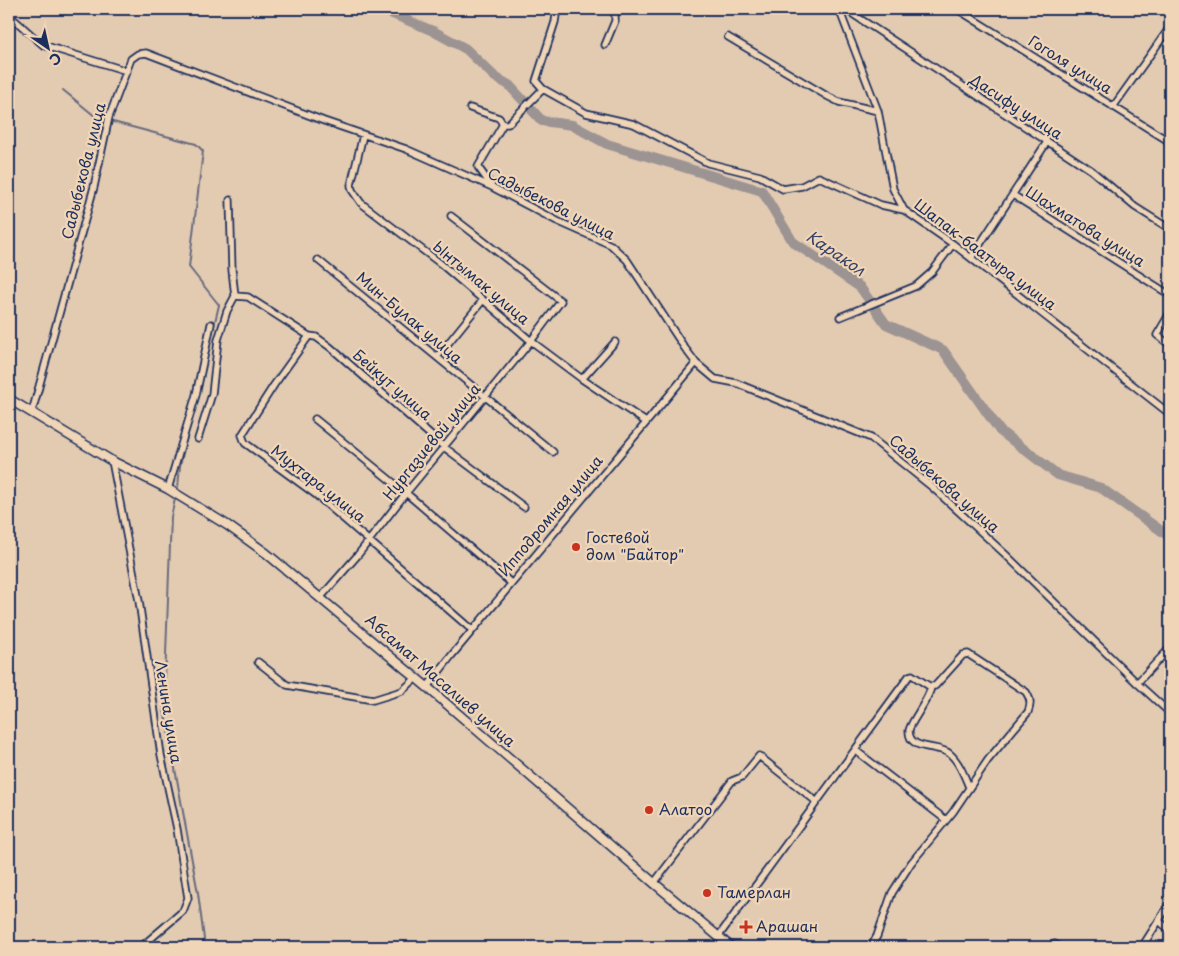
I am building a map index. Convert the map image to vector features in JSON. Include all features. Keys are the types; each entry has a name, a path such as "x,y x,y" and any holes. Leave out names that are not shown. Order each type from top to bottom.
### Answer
{"street":[{"path":"557,9 556,22 536,81 543,89 586,113 634,124 708,163 760,176 783,188 802,186 819,177 881,205 904,210"},
{"path":"605,45 614,21 615,9"},
{"name":"Шапак-баатыра улица","path":"838,9 878,111 893,189 904,210 953,244 1170,414"},
{"name":"Дасифу улица","path":"845,9 1091,170 1135,208 1170,229"},
{"name":"Гоголя улица","path":"957,9 1170,142"},
{"path":"9,15 43,45 126,71"},
{"path":"1113,106 1170,27"},
{"path":"728,37 839,102 878,111"},
{"name":"Садыбекова улица","path":"32,412 94,187 109,117 131,59 138,54 146,53 406,149 492,187 556,221 611,245 627,260 696,363 715,379 736,383 871,438 932,487 1005,554 1170,713"},
{"path":"503,124 508,124 543,89"},
{"path":"470,108 499,118 503,124"},
{"path":"466,176 478,167 503,124"},
{"name":"Ынтымак улица","path":"364,135 350,185 361,203 441,264 531,341 582,379 646,422"},
{"path":"971,258 1047,142"},
{"path":"478,167 492,187"},
{"name":"Шахматова улица","path":"1013,195 1170,295"},
{"path":"198,439 212,394 218,340 227,311 235,296 232,270 230,200"},
{"name":"Нургазиевой улица","path":"321,597 357,556 406,493 531,341 561,301 452,216"},
{"path":"840,317 916,286 932,272 953,244"},
{"name":"Мин-Булак улица","path":"318,260 553,452"},
{"name":"Бейкут улица","path":"235,296 248,297 308,336 316,337 330,347 444,447 524,507"},
{"path":"437,357 482,300"},
{"path":"1170,313 1157,335 1170,345"},
{"path":"168,489 196,395 211,324"},
{"name":"Мухтара улица","path":"308,336 242,435 246,444 315,494 472,630"},
{"path":"582,379 615,342"},
{"name":"Ипподромная улица","path":"427,687 511,583 696,363"},
{"name":"Абсамат Масалиев улица","path":"9,398 112,461 168,489 227,525 258,547 321,597 731,947"},
{"path":"315,418 511,583"},
{"name":"Ленина улица","path":"112,461 139,601 161,755 177,829 188,898 183,911 141,947"},
{"path":"1137,683 1170,648"},
{"path":"718,937 909,676 912,675 931,687 938,685 963,655 968,654 1026,692 1031,704 1028,712 988,760 946,820 910,863 892,894 877,936 871,947"},
{"path":"258,662 287,685 373,700 402,691 416,678"},
{"path":"931,687 923,707 909,729 910,736 921,746 928,748 938,747 950,754 960,767 968,787"},
{"path":"855,750 946,820"},
{"path":"654,883 732,782 742,777 759,756 816,802"},
{"path":"1142,947 1170,903"},
{"path":"1159,920 1170,930"}],"waterway":[{"name":"Каракол","path":"375,9 390,13 433,31 466,49 495,77 509,85 542,121 572,125 607,144 762,191 793,242 860,287 886,324 943,350 1000,431 1058,475 1101,488 1170,537"},
{"path":"63,90 96,117"},
{"path":"113,122 196,144 203,151 189,267 219,305 208,351"},
{"path":"178,487 180,466 189,428"},
{"path":"175,499 171,517 164,709 198,893 204,939 201,947"}],"place":[{"name":"Гостевой дом \"Байтор\"","path":"576,547"},
{"name":"Алатоо","path":"649,810"},
{"name":"Тамерлан","path":"707,893"},
{"name":"Арашан","path":"746,927"}]}
